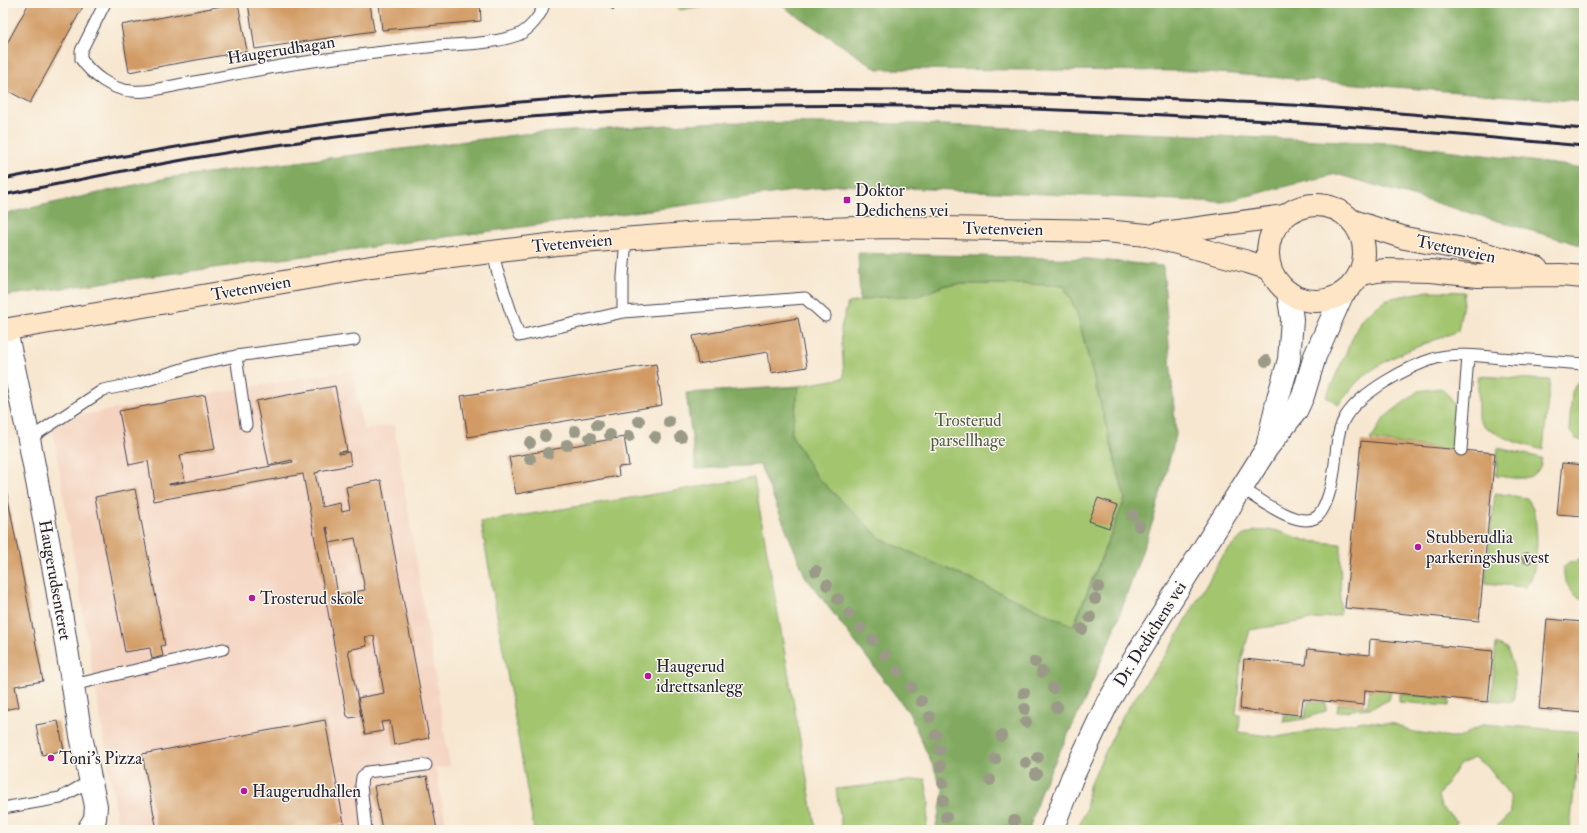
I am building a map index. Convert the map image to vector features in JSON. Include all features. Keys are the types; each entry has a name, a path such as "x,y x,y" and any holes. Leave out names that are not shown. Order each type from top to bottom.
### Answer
{"main road":[{"path":"1312,204 1327,205 1341,211 1353,221 1360,233 1364,246 1364,261 1360,274 1353,284 1343,293 1330,299 1316,301 1301,299 1288,292 1277,282 1270,269 1267,258 1268,246 1271,234 1276,224 1284,216 1297,208 1312,204"},
{"name":"Tvetenveien","path":"1147,235 1284,216"},
{"name":"Tvetenveien","path":"1353,221 1405,238 1479,252 1561,275"},
{"name":"Tvetenveien","path":"4,330 371,267 493,251 626,238 774,230 888,227 1105,232 1147,235 1270,269"},
{"name":"Tvetenveien","path":"1360,274 1384,270 1430,271 1478,276 1561,275 1584,277"}],"street":[{"name":"Dr. Dedichens vei","path":"1267,448 1278,398 1289,360 1292,320 1288,292"},
{"name":"Dr. Dedichens vei","path":"1052,830 1072,778 1108,702 1267,448 1296,411 1303,396 1315,356 1343,293"},
{"name":"Haugerudsenteret","path":"4,330 29,439 56,582 72,685 90,782 96,806 95,819 88,830"}],"lane":[{"name":"Haugerudhagan","path":"105,3 81,50 80,58 96,76 113,86 131,91 147,92 171,86 297,64 401,50 494,40 518,35 532,24 544,3"},
{"path":"623,312 623,277 626,238"},
{"path":"493,251 497,270 519,336 623,312 805,298 825,316"},
{"path":"29,439 103,390 138,383 195,365 236,356 354,340"},
{"path":"236,356 246,425"},
{"path":"1461,450 1468,356"},
{"path":"1242,488 1293,518 1311,519 1316,517 1324,506 1335,468 1339,432 1346,416 1360,399 1382,384 1437,358 1468,356 1584,364"},
{"path":"72,685 223,649"},
{"path":"366,830 362,777 367,772 426,765"},
{"path":"3,808 60,798 90,782"}],"shaded area":[{"name":"Trosterud skole","path":"353,370 363,430 394,425 450,766 436,769 447,830 119,830 51,420"}],"green space":[{"path":"673,3 716,3 680,10"},
{"path":"778,3 1584,3 1584,102 1193,71 877,69"},
{"path":"719,122 916,124 1392,143 1584,168 1584,246 1336,174 1223,202 838,185 3,296 3,214 167,178 523,134"},
{"path":"858,253 1088,259 1163,266 1176,435 1154,518 1116,625 1084,702 1041,790 1029,830 935,830 944,791 909,713 805,576 760,465 696,469 686,393 799,386 791,434 816,476 881,539 1074,626 1125,499 1077,313 1064,286 1028,284 946,285 918,296 879,297 860,301"},
{"name":"Trosterud parsellhage","path":"1028,284 1064,286 1077,313 1125,499 1073,626 881,539 816,476 791,434 799,386 844,378 841,328 848,303 879,297 918,296 946,285"},
{"path":"1428,291 1465,292 1458,331 1418,346 1380,365 1357,382 1339,404 1326,397 1361,319 1387,299"},
{"path":"1478,376 1550,380 1543,450 1515,442 1487,429 1478,418"},
{"path":"1579,383 1584,383 1584,440 1576,439 1569,430 1572,392 1575,386"},
{"path":"1441,388 1450,397 1457,411 1454,450 1370,440 1385,417 1418,391"},
{"path":"1498,448 1542,458 1540,467 1530,477 1513,478 1496,476"},
{"name":"Haugerud idrettsanlegg","path":"754,478 816,830 534,830 481,522"},
{"path":"1495,493 1527,498 1533,509 1537,538 1535,562 1530,581 1525,587 1485,583"},
{"path":"1274,530 1308,541 1341,544 1340,615 1250,630 1241,661 1236,715 1240,715 1239,732 1277,737 1363,721 1395,724 1414,732 1459,738 1483,724 1584,732 1584,750 1582,751 1581,761 1577,762 1570,830 1493,830 1511,813 1510,796 1487,766 1474,758 1459,765 1438,796 1441,807 1457,821 1453,830 1077,830 1086,811 1089,786 1123,715 1171,647 1222,556 1242,536 1255,531"},
{"path":"1584,559 1584,599 1575,595 1569,587 1564,577 1563,568 1569,563"},
{"path":"1496,644 1507,649 1514,669 1515,687 1513,702 1491,700"},
{"path":"1370,690 1391,692 1389,700 1370,708 1337,712 1338,704 1367,706"},
{"path":"1399,694 1450,699 1449,706 1399,702"},
{"path":"1308,701 1326,703 1326,711 1304,719 1284,722 1284,715 1305,717"},
{"path":"925,779 929,803 926,830 842,830 836,789"}],"building":[{"path":"29,3 85,3 30,103 3,88 3,51"},
{"path":"238,3 247,51 129,72 121,25"},
{"path":"248,3 370,3 374,31 255,49"},
{"path":"379,3 480,3 481,21 382,30"},
{"path":"604,3 618,3 613,10"},
{"path":"798,318 807,367 771,373 768,352 698,364 693,336"},
{"path":"656,364 662,405 468,437 461,396"},
{"path":"335,386 347,451 339,452 339,454 349,452 351,465 315,473 322,507 340,503 342,512 350,510 346,487 381,480 429,738 394,745 390,721 381,722 383,731 365,734 358,698 384,693 374,636 365,637 367,646 348,650 361,716 350,718 347,716 303,474 154,501 148,461 129,465 119,411 205,395 215,449 180,455 185,481 169,485 293,462 292,460 269,465 256,401","holes":["327,527 330,543 355,538 365,590 338,595"]},
{"path":"624,437 629,466 618,467 619,476 516,494 509,457"},
{"name":"Stubberudlia parkeringshus vest","path":"1361,441 1495,453 1479,621 1345,608"},
{"path":"1562,463 1584,465 1584,516 1557,514"},
{"path":"3,473 43,681 15,686 19,707 3,710"},
{"path":"135,489 165,645 161,646 163,656 152,659 150,648 125,652 95,497"},
{"path":"1098,498 1118,505 1109,528 1089,521"},
{"path":"1547,619 1584,622 1584,713 1539,709"},
{"path":"1370,639 1493,651 1488,702 1365,690 1364,705 1303,699 1301,715 1240,709 1244,659 1306,665 1308,649 1369,655"},
{"name":"Haugerudhallen","path":"325,720 344,823 323,827 324,830 157,830 142,754"},
{"path":"58,721 64,750 42,755 36,725"},
{"path":"1579,753 1584,753 1584,775 1578,774"},
{"path":"427,776 437,830 382,830 374,786"}],"railway":[{"path":"3,179 74,165 215,141 357,120 500,104 676,92 883,90 1130,97 1313,106 1584,129"},
{"path":"3,195 183,160 349,135 516,118 630,110 745,106 861,105 976,107 1172,115 1447,134 1584,146"}],"place":[{"name":"Doktor Dedichens vei","path":"847,200"},
{"name":"Stubberudlia parkeringshus vest","path":"1418,547"},
{"name":"Trosterud skole","path":"252,598"},
{"name":"Haugerud idrettsanlegg","path":"648,676"},
{"name":"Toni's Pizza","path":"51,758"},
{"name":"Haugerudhallen","path":"244,791"}]}
